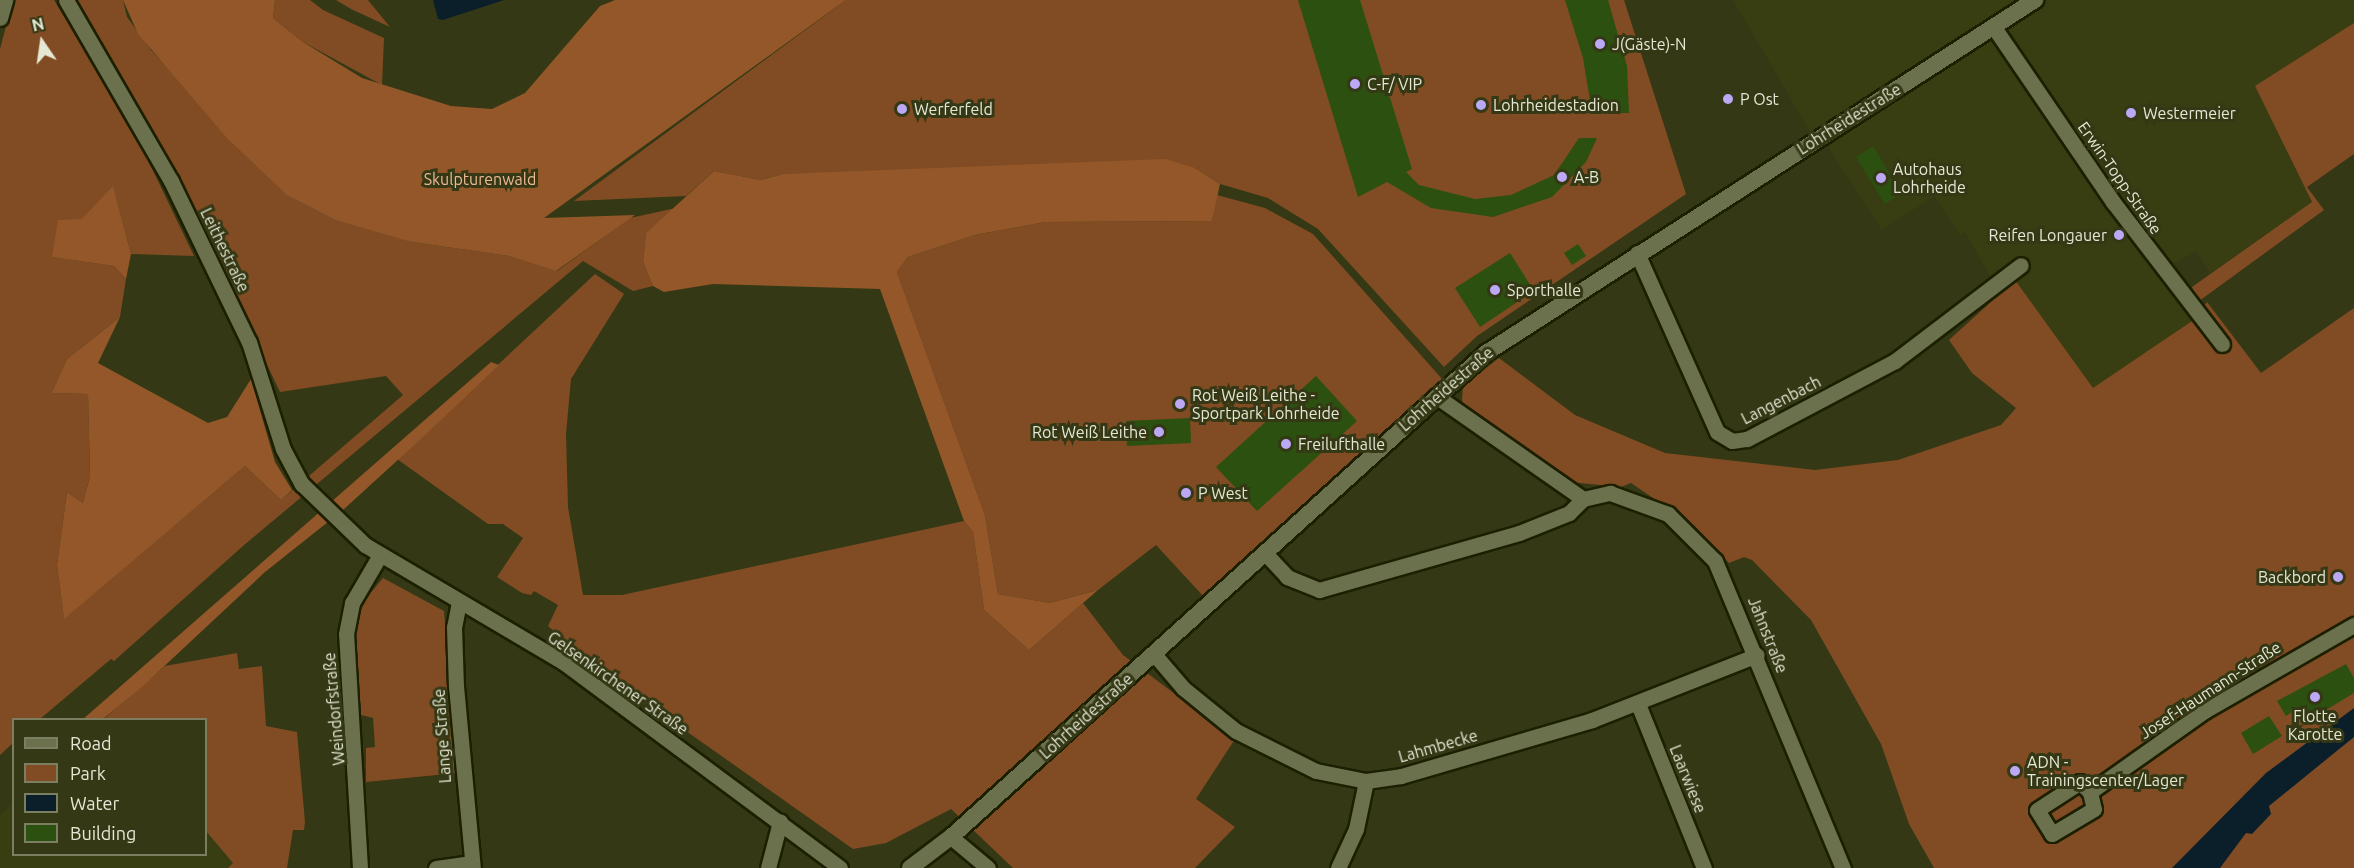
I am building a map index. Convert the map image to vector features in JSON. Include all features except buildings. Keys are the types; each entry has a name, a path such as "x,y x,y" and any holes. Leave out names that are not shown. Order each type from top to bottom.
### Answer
{"street":[{"path":"0,18 5,0"},
{"name":"Leithestraße","path":"66,0 148,136 234,310 260,371 287,459 302,484 336,520"},
{"name":"Lohrheidestraße","path":"916,866 1154,654 1436,396 1518,329 2035,0"},
{"name":"Erwin-Topp-Straße","path":"1993,26 2114,202 2222,344"},
{"name":"Langenbach","path":"1637,253 1717,432 1732,441 1747,439 1895,361 2021,266"},
{"path":"1436,396 1583,499"},
{"name":"Jahnstraße","path":"1265,553 1287,577 1319,590 1518,533 1569,513 1583,499 1610,493 1628,496 1668,514 1692,535 1719,567 1843,868"},
{"name":"Gelsenkirchener Straße","path":"336,520 380,555 563,662 840,868"},
{"name":"Weindorfstraße","path":"360,868 346,634 352,603 380,555"},
{"name":"Lange Straße","path":"459,602 454,627 457,698 473,866"},
{"name":"Josef-Haumann-Straße","path":"2091,792 2206,710 2354,625"},
{"name":"Lahmbecke","path":"1154,654 1184,688 1236,731 1316,771 1366,781 1401,776 1638,704 1757,655"},
{"name":"Laarwiese","path":"1638,704 1704,868"},
{"path":"1338,868 1356,829 1366,781"},
{"path":"768,868 780,822"},
{"path":"951,837 988,868"},
{"path":"436,868 473,866"}],"shaded area":[{"path":"1733,0 2024,0 1812,135"},
{"path":"2048,0 2354,0 2354,23 2255,87 2312,202 2211,273 2195,251 2177,263 2161,261 2002,30"},
{"path":"1990,38 2192,321 2093,389 2015,280 2000,294 1965,232 1960,235 1934,196 1882,230 1826,144"},
{"path":"12,803 12,856 207,856 207,832 234,863 228,868 0,868 0,815"}],"green space":[{"path":"13,0 54,0 133,129 194,256 131,254 113,187 53,257 114,266 126,279 120,317 67,359 53,393 88,394 90,476 83,503 67,492 57,565 64,618 245,466 281,500 403,395 386,376 280,392 177,176 76,0 123,0 127,17 151,50 257,165 412,242 509,256 557,271 630,218 676,208 646,233 643,262 653,286 633,291 583,261 243,546 114,661 111,659 41,718 12,718 12,744 0,755 0,49"},
{"name":"Skulpturenwald","path":"123,0 275,0 273,18 303,42 362,78 451,106 492,109 525,93 600,6 615,0 846,0 544,218 635,215 556,271 509,256 412,242 336,220 287,195 227,138 138,34"},
{"path":"275,0 310,0 323,10 384,38 382,85 303,42 273,18"},
{"path":"336,0 368,0 390,27 351,9"},
{"path":"846,0 1624,0 1686,194 1477,336 1444,367 1318,229 1268,198 1220,184 1195,168 783,174 761,180 714,171 686,196 574,201"},
{"path":"2354,23 2354,154 2307,187 2324,210 2195,304 2192,287 2312,202 2255,86"},
{"path":"1165,159 1195,168 1220,184 1212,221 1045,222 975,235 908,257 897,272 985,515 998,594 1050,603 1098,590 1029,650 984,610 973,532 964,521 880,289 713,284 664,292 653,286 643,262 646,233 714,171 761,180 783,174"},
{"path":"113,186 131,254 126,279 114,266 52,257 58,220 82,219"},
{"name":"Rot Weiß Leithe - Sportpark Lohrheide","path":"1217,195 1265,208 1313,234 1443,380 1205,598 1156,545 1098,590 1050,603 998,594 985,515 897,272 908,257 975,235 1045,222 1212,221"},
{"path":"595,274 624,294 571,379 566,434 568,507 583,595 622,595 964,521 973,532 984,610 1029,650 1083,603 1123,655 1235,739 1196,799 1235,827 1195,868 1013,868 951,809 886,843 853,849 604,673 548,626 558,605 534,591 531,595 522,593 497,577 523,538 503,524 488,524 397,459"},
{"path":"2015,280 2093,388 2192,321 2207,302 2261,373 2354,308 2354,868 1934,868 1909,824 1881,744 1811,620 1752,560 1744,557 1729,563 1693,525 1631,483 1621,487 1569,482 1464,407 1462,400 1463,386 1499,358 1575,415 1665,453 1815,470 1898,460 2001,425 2016,408 1972,373 1949,340"},
{"path":"120,317 98,363 208,423 227,417 251,379 275,462 292,490 281,500 245,466 64,619 57,565 67,492 83,503 90,476 88,394 52,393 67,359"},
{"path":"491,362 499,365 343,510 265,572 142,687 104,718 84,718"},
{"path":"383,578 444,611 457,773 366,782 366,748 375,747 373,718 358,714 353,631 363,602"},
{"path":"237,653 239,669 262,666 266,726 297,732 305,822 304,830 293,830 287,868 228,868 233,863 207,832 207,718 105,718 165,666"}],"water":[{"path":"433,0 504,0 443,20 438,19"},
{"path":"2354,708 2354,737 2269,806 2271,814 2252,834 2246,833 2220,868 2172,868 2266,773"}],"place":[{"name":"J(Gäste)-N","path":"1600,44"},
{"name":"C-F/ VIP","path":"1355,84"},
{"name":"P Ost","path":"1728,99"},
{"name":"Lohrheidestadion","path":"1481,105"},
{"name":"Werferfeld","path":"902,109"},
{"name":"Westermeier","path":"2131,113"},
{"name":"A-B","path":"1562,177"},
{"name":"Autohaus Lohrheide","path":"1881,178"},
{"name":"Reifen Longauer","path":"2119,235"},
{"name":"Sporthalle","path":"1495,290"},
{"name":"Rot Weiß Leithe - Sportpark Lohrheide","path":"1180,404"},
{"name":"Rot Weiß Leithe","path":"1159,432"},
{"name":"Freilufthalle","path":"1286,444"},
{"name":"P West","path":"1186,493"},
{"name":"Backbord","path":"2338,577"},
{"name":"Flotte Karotte","path":"2315,697"},
{"name":"ADN - Trainingscenter/Lager","path":"2015,771"}]}
